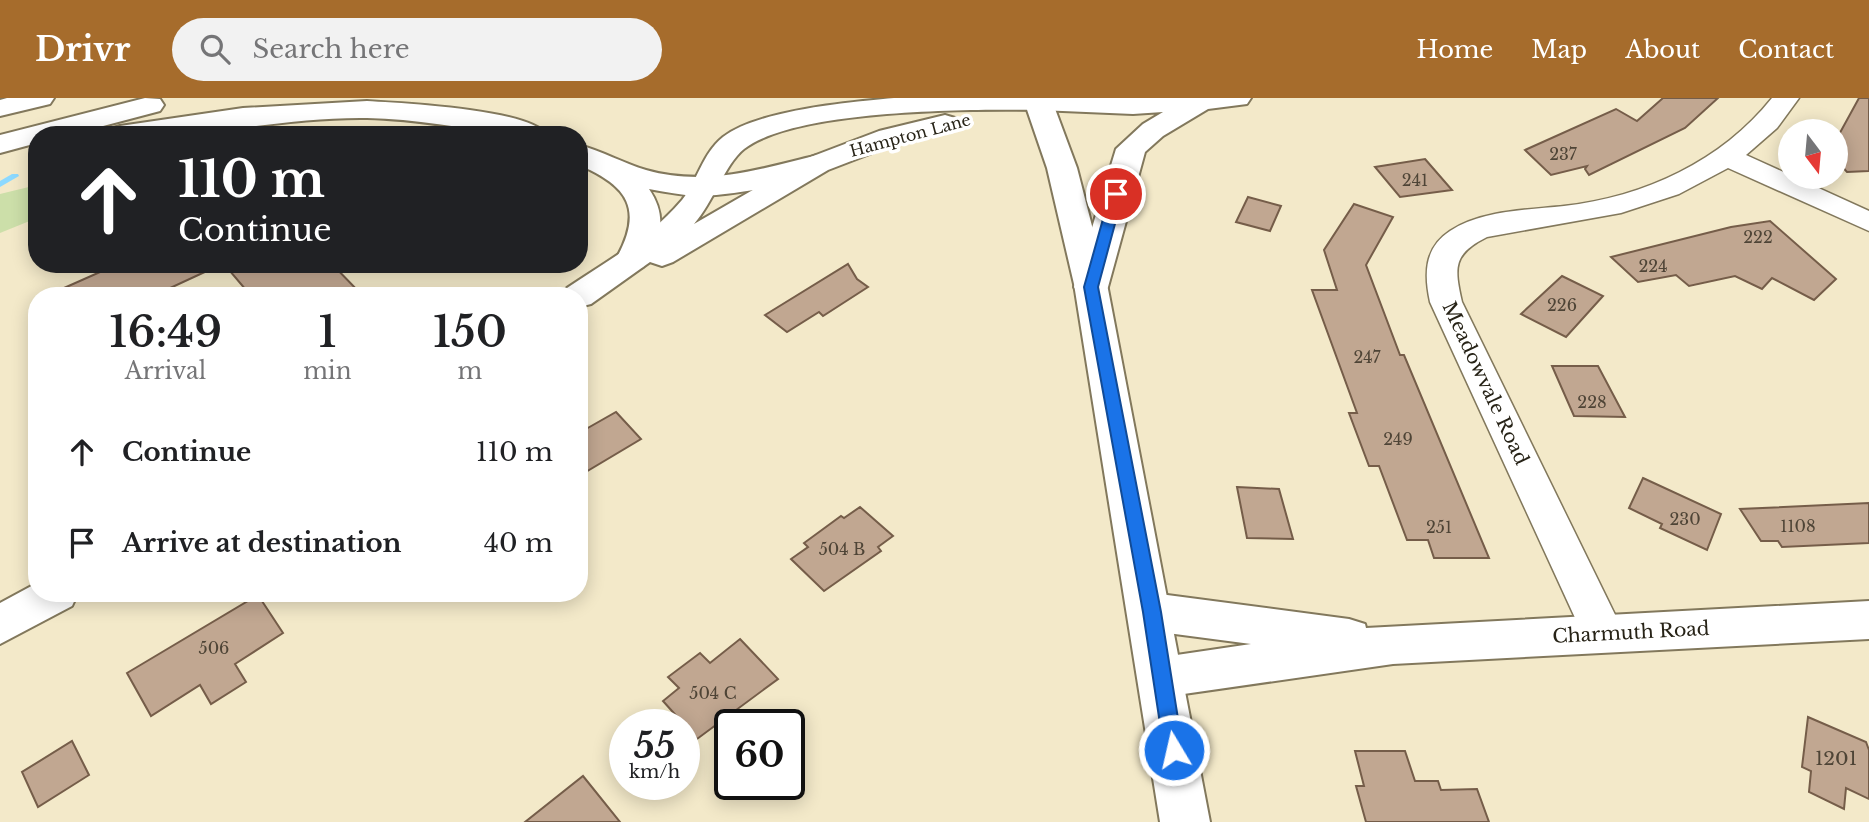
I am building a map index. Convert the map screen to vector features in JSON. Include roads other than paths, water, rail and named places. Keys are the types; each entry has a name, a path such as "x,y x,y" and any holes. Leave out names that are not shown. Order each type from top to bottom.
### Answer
{"main road":[{"path":"0,108 40,98"},
{"path":"70,126 180,98"},
{"path":"1185,822 1152,612 1091,287 1065,187 1038,100 1132,106 1237,98"},
{"name":"Hampton Lane","path":"588,291 678,222 705,188 711,167 738,139 778,123 971,100 1038,100"},
{"name":"Hampton Lane","path":"588,293 749,207 818,164 889,137 1038,100"},
{"path":"1091,287 1132,149 1153,130 1200,101"},
{"path":"178,126 262,113 347,109 436,114 502,126"},
{"path":"0,144 28,137"},
{"path":"0,160 28,154"},
{"path":"588,158 619,173 663,185 705,188 775,178 818,164"},
{"path":"619,173 638,191 648,222 646,236 632,259"},
{"path":"0,625 41,602"},
{"name":"Charmuth Road","path":"1152,612 1393,644"},
{"name":"Charmuth Road","path":"1163,677 1393,644 1869,620"}],"street":[{"name":"Meadowvale Road","path":"1603,633 1446,302 1440,268 1450,247 1467,234 1503,223 1582,213 1638,199 1729,158 1759,132 1786,98"},
{"path":"1729,158 1869,222"}],"waterway":[{"path":"0,184 15,176"}]}
